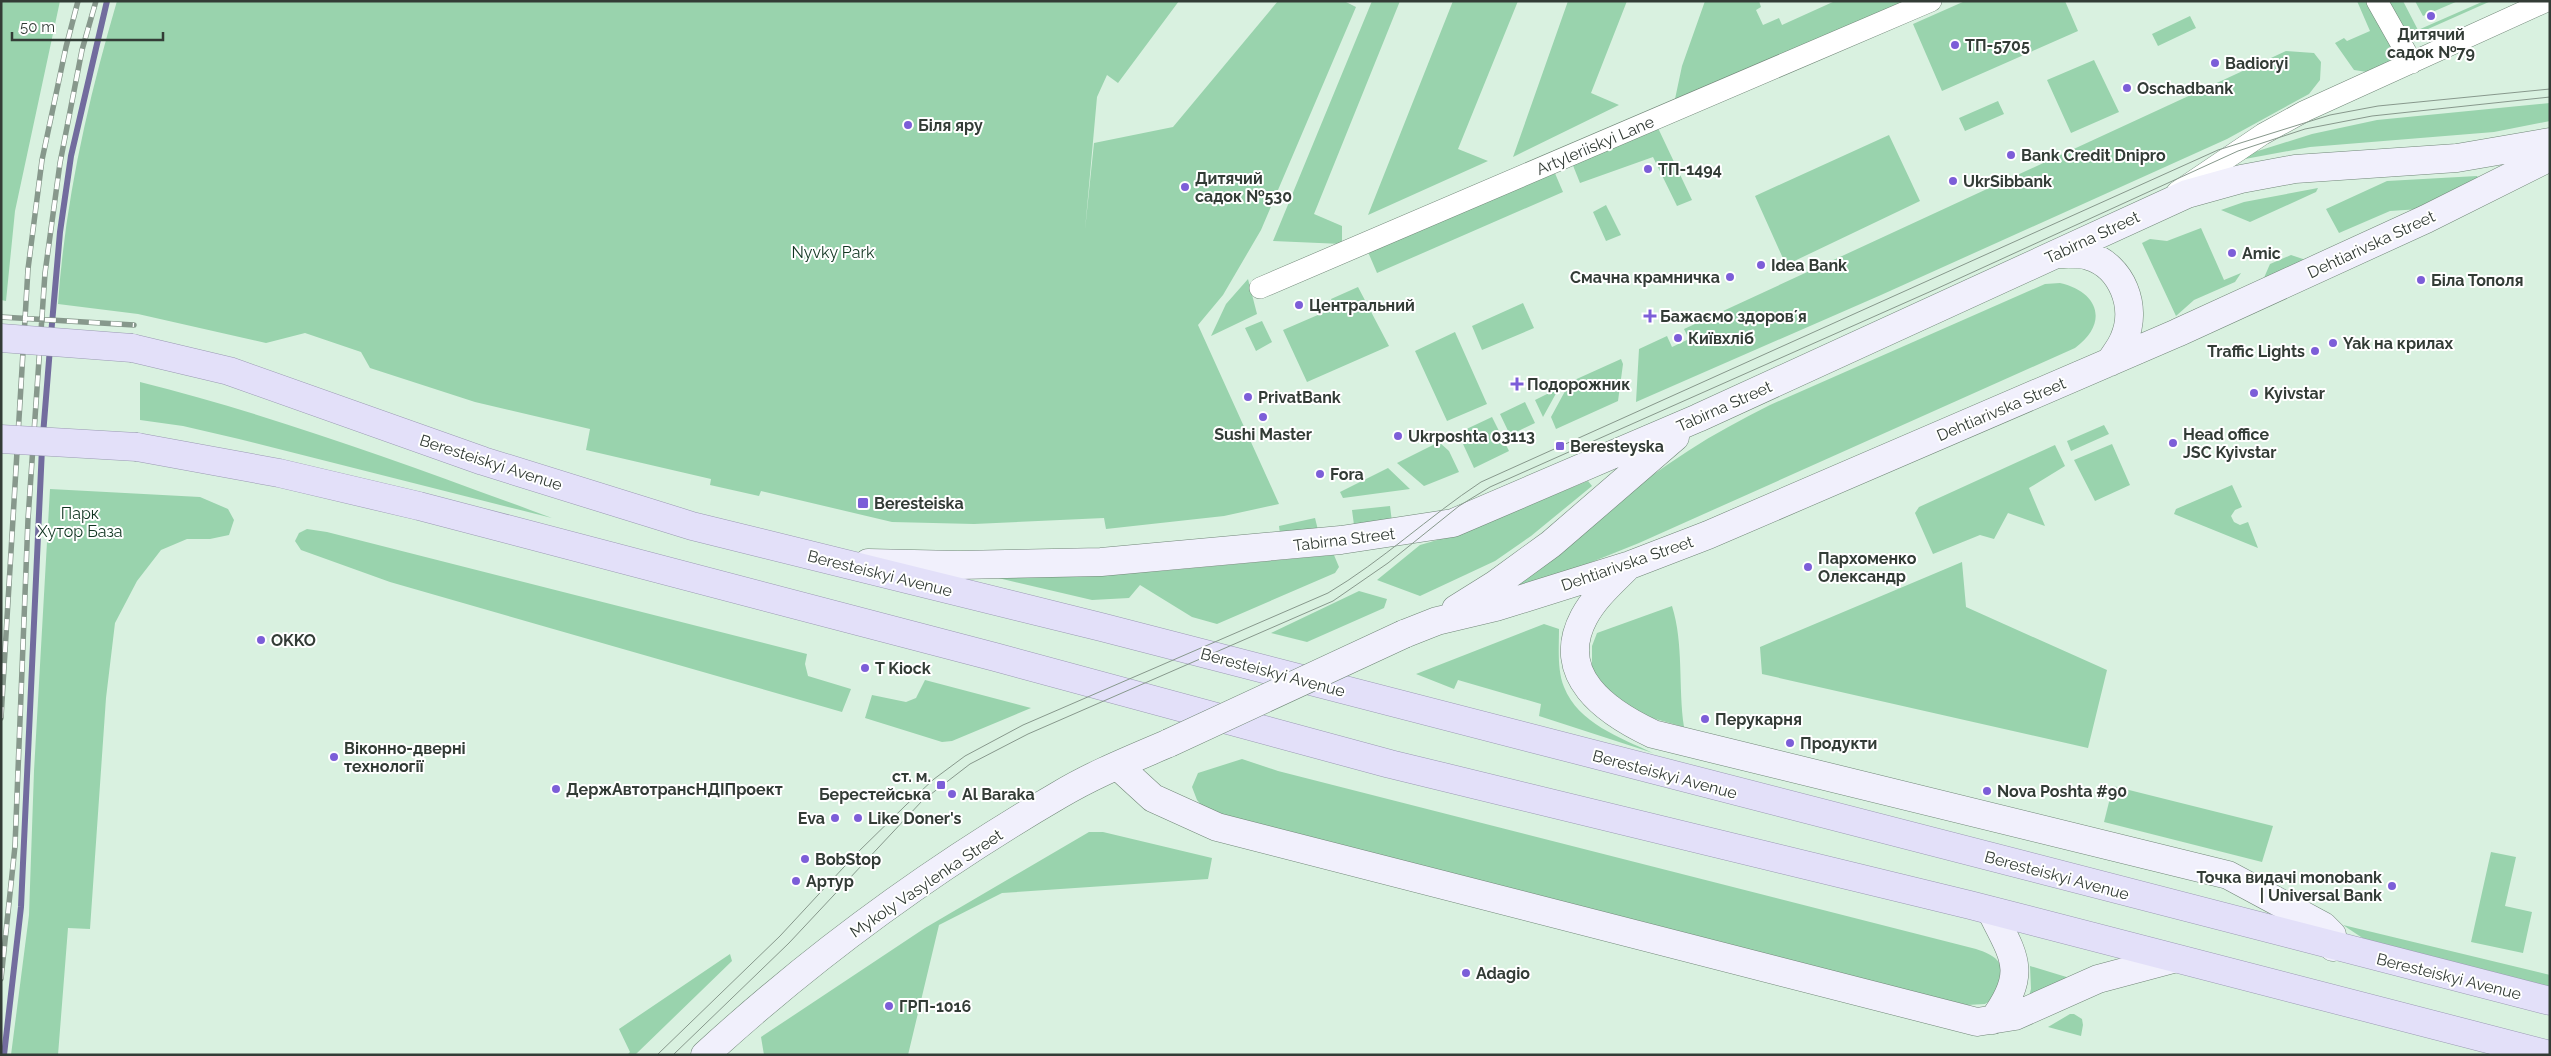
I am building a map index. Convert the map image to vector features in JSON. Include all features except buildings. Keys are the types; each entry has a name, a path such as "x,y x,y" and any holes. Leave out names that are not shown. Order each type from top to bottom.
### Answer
{"main road":[{"path":"2152,209 2187,194 2241,179 2295,168 2457,158 2550,142"},
{"name":"Dehtiarivska Street","path":"1437,620 1496,607 1630,565 1708,535 2110,362 2426,219 2550,157"},
{"name":"Tabirna Street","path":"831,561 950,565 1101,562 1197,555 1414,531 1453,523 1698,418 2058,254 2152,209"},
{"path":"2058,254 2088,255 2107,265 2121,281 2129,301 2129,321 2125,338 2110,362"},
{"name":"Beresteiskyi Avenue","path":"1,338 132,348 229,371 483,461 692,526 1101,627 2333,947 2550,1001"},
{"name":"Dehtiarivska Street","path":"1169,743 1437,620 1496,584 1551,544 1630,473 1698,418"},
{"path":"1,439 137,447 279,473 419,506 995,657 1390,764 1991,911 2550,1054"},
{"path":"1630,565 1600,595 1585,615 1574,641 1576,662 1584,685 1602,704 1626,722 1653,734 2228,875 2323,926 2332,935 2333,947"},
{"name":"Mykoly Vasylenka Street","path":"705,1055 769,997 865,923 949,865 1060,794 1169,743"},
{"path":"1118,766 1152,798 1217,827 1977,1022 2015,1016 2098,979 2173,959"},
{"path":"1991,911 2013,955 2015,973 2013,987 2005,1005 1993,1020"}],"street":[{"name":"Artyleriiskyi Lane","path":"1260,288 1930,1"},
{"path":"2377,1 2412,63"},
{"name":"Tabirna Street","path":"2152,209 2263,134 2305,111 2547,1"}],"green space":[{"path":"1,1 60,1 15,211 6,301 1,300"},
{"name":"Nyvky Park","path":"117,1 1179,1 1118,83 1107,75 1097,97 1085,230 1094,143 1173,127 1278,1 1344,1 1356,7 1261,230 1223,295 1198,325 1279,504 1224,516 1106,529 1104,518 974,524 892,522 761,491 759,496 710,485 711,479 586,450 590,429 475,402 370,368 361,352 305,333 266,343 138,314 58,304 66,227 79,151 87,113"},
{"path":"1372,1 1400,1 1314,214 1342,226 1342,244 1273,241"},
{"path":"1453,1 1518,1 1458,149 1488,161 1368,215"},
{"path":"1568,1 1627,1 1591,93 1619,105 1513,157"},
{"path":"1705,1 1759,1 1761,7 1756,10 1763,25 1779,18 1782,25 1835,1 1910,1 1675,99 1682,66"},
{"path":"1965,1 2065,1 2078,31 1942,91 1913,24"},
{"path":"2357,1 2372,1 2397,51 2392,61 2367,72 2354,70 2335,43 2344,38 2347,41 2370,31"},
{"path":"2384,1 2403,1 2418,30 2484,1 2491,1 2410,37"},
{"path":"2415,1 2458,1 2423,16"},
{"path":"2190,16 2196,28 2158,46 2152,34"},
{"path":"2286,51 2314,53 2321,62 2320,80 2309,94 2227,139 1881,295 1636,402 1639,349 1667,336 1672,347 1689,339 1684,329"},
{"path":"2094,60 2119,112 2071,133 2047,80"},
{"path":"1998,101 2004,114 1965,131 1959,118"},
{"path":"2550,103 2550,121 2494,132 2310,147 2245,159 2245,155 2312,134 2377,120"},
{"path":"1658,128 1692,200 1677,206 1653,157 1580,183 1572,163"},
{"path":"1889,135 1920,201 1786,265 1755,196"},
{"path":"1554,171 1563,192 1377,273 1368,252"},
{"path":"2477,176 2480,180 2420,209 2390,211 2339,233 2326,209 2387,181"},
{"path":"2318,188 2316,192 2250,222 2221,210 2244,202"},
{"path":"1606,205 1621,235 1606,241 1593,212"},
{"path":"2201,228 2224,280 2241,273 2235,282 2194,300 2176,316 2142,243 2150,239 2167,241"},
{"path":"2291,255 2306,260 2263,280 2270,264"},
{"path":"1248,279 1257,314 1211,336 1226,304"},
{"path":"2060,283 2084,293 2095,309 2092,329 2086,338 2075,348 1639,543 1492,602 1637,486 1688,451 1728,427 1770,405 2045,284"},
{"path":"1358,287 1389,346 1307,382 1283,330 1334,308 1331,299"},
{"path":"1523,303 1534,328 1482,350 1472,326"},
{"path":"1262,321 1272,342 1256,351 1245,328"},
{"path":"1455,332 1487,404 1447,421 1415,351"},
{"path":"1621,359 1623,364 1618,401 1556,429 1551,417 1570,382"},
{"path":"140,382 296,427 399,462 552,518 239,439 183,426 140,420"},
{"path":"1559,388 1543,417 1535,400"},
{"path":"1525,402 1535,423 1510,435 1500,414"},
{"path":"1492,417 1509,451 1474,468 1458,433"},
{"path":"2104,425 2109,434 2071,451 2067,441"},
{"path":"1439,442 1449,451 1459,472 1424,486 1397,463"},
{"path":"2112,444 2130,485 2095,501 2074,460"},
{"path":"2055,445 2065,466 2029,488 2045,526 2008,513 1994,539 1980,535 1933,554 1915,513 1919,507"},
{"path":"1388,468 1410,489 1343,498 1340,492"},
{"path":"1588,481 1592,486 1531,536 1495,561 1420,596 1377,580 1420,545 1458,534"},
{"path":"2232,485 2242,507 2235,510 2231,516 2234,522 2240,525 2248,522 2258,548 2174,514 2176,509"},
{"name":"Парк Хутор База","path":"50,489 200,497 228,509 234,520 229,535 210,539 187,539 161,550 137,581 115,623 106,698 90,929 68,928 58,1055 11,1055 29,915 34,771"},
{"path":"1390,506 1392,522 1354,525 1352,510"},
{"path":"1315,518 1318,530 1280,534 1279,526"},
{"path":"307,529 327,532 807,654 805,664 808,676 851,689 842,712 390,582 301,550 295,541 299,533"},
{"path":"1334,555 1339,567 1335,573 1217,624 1192,617 1140,585 1129,598 1092,600 994,577 1162,571"},
{"path":"1962,562 1966,607 2107,670 2088,748 1762,674 1760,647"},
{"path":"1359,591 1387,599 1384,608 1307,642 1271,633"},
{"path":"1672,606 1678,635 1684,727 1627,711 1605,691 1592,671 1592,646 1597,633"},
{"path":"1544,624 1559,629 1560,673 1564,687 1579,710 1590,720 1614,735 1653,753 1539,716 1541,704 1458,680 1454,689 1416,674"},
{"path":"925,680 1031,708 952,741 942,742 865,718 872,695 906,702 916,698"},
{"path":"1242,759 1278,771 1976,949 1993,957 2001,966 2001,979 1996,997 1985,1004 1967,1005 1208,813 1197,800 1192,787 1198,773"},
{"path":"2113,786 2273,826 2262,862 2104,822"},
{"path":"1089,832 1103,832 1212,858 1208,879 1002,893 939,925 908,1055 764,1055 761,1037 925,928"},
{"path":"2491,852 2516,857 2505,906 2532,912 2523,953 2471,942"},
{"path":"2343,925 2550,975 2550,991 2370,943"},
{"path":"730,954 732,961 635,1055 627,1055 630,1052 619,1029"},
{"path":"2030,966 2073,979 2028,1000 2031,989"},
{"path":"2070,1014 2074,1014 2082,1019 2081,1036 2048,1027"}],"waterway":[{"path":"51,335 60,232 71,156 107,1"},
{"path":"43,435 50,348"},
{"path":"4,1055 21,907 42,448"}],"tram line":[{"path":"657,1055 780,936 856,854 906,805 934,779 965,756 1023,725 1328,593 1367,567 1481,482 2218,150 2330,115 2378,106 2550,89"},
{"path":"673,1055 789,943 922,801 970,764 1028,734 1333,601 1388,563 1459,506 1490,487 1936,289 2238,151 2305,129 2372,116 2550,97"}],"railway":[{"path":"1,718 28,269 42,160 66,47 78,1"},
{"path":"1,979 15,846 28,519 45,273 60,163 82,50 96,1"},
{"path":"1,317 134,325"},
{"path":"1,332 133,341"}],"place":[{"name":"Дитячий садок №79","path":"2431,16"},
{"name":"ТП-5705","path":"1955,45"},
{"name":"Badioryi","path":"2215,63"},
{"name":"Oschadbank","path":"2127,88"},
{"name":"Біля яру","path":"908,125"},
{"name":"Bank Credit Dnipro","path":"2011,155"},
{"name":"ТП-1494","path":"1648,169"},
{"name":"UkrSibbank","path":"1953,181"},
{"name":"Дитячий садок №530","path":"1185,187"},
{"name":"Amic","path":"2232,253"},
{"name":"Idea Bank","path":"1761,265"},
{"name":"Смачна крамничка","path":"1730,277"},
{"name":"Біла Тополя","path":"2421,280"},
{"name":"Центральний","path":"1299,305"},
{"name":"Бажаємо здоровʼя","path":"1650,316"},
{"name":"Київхліб","path":"1678,338"},
{"name":"Yak на крилах","path":"2333,343"},
{"name":"Traffic Lights","path":"2315,351"},
{"name":"Подорожник","path":"1517,384"},
{"name":"Kyivstar","path":"2254,393"},
{"name":"PrivatBank","path":"1248,397"},
{"name":"Sushi Master","path":"1263,417"},
{"name":"Ukrposhta 03113","path":"1398,436"},
{"name":"Head office JSC Kyivstar","path":"2173,443"},
{"name":"Beresteyska","path":"1560,446"},
{"name":"Fora","path":"1320,474"},
{"name":"Beresteiska","path":"863,503"},
{"name":"Пархоменко Олександр","path":"1808,567"},
{"name":"OKKO","path":"261,640"},
{"name":"T Kiock","path":"865,668"},
{"name":"Перукарня","path":"1705,719"},
{"name":"Продукти","path":"1790,743"},
{"name":"Віконно-дверні технології","path":"334,757"},
{"name":"ст. м. Берестейська","path":"941,785"},
{"name":"ДержАвтотрансНДІПроект","path":"556,789"},
{"name":"Nova Poshta #90","path":"1987,791"},
{"name":"Al Baraka","path":"952,794"},
{"name":"Eva","path":"835,818"},
{"name":"Like Doner's","path":"858,818"},
{"name":"BobStop","path":"805,859"},
{"name":"Артур","path":"796,881"},
{"name":"Точка видачі monobank | Universal Bank","path":"2392,886"},
{"name":"Adagio","path":"1466,973"},
{"name":"ГРП-1016","path":"889,1006"}]}
